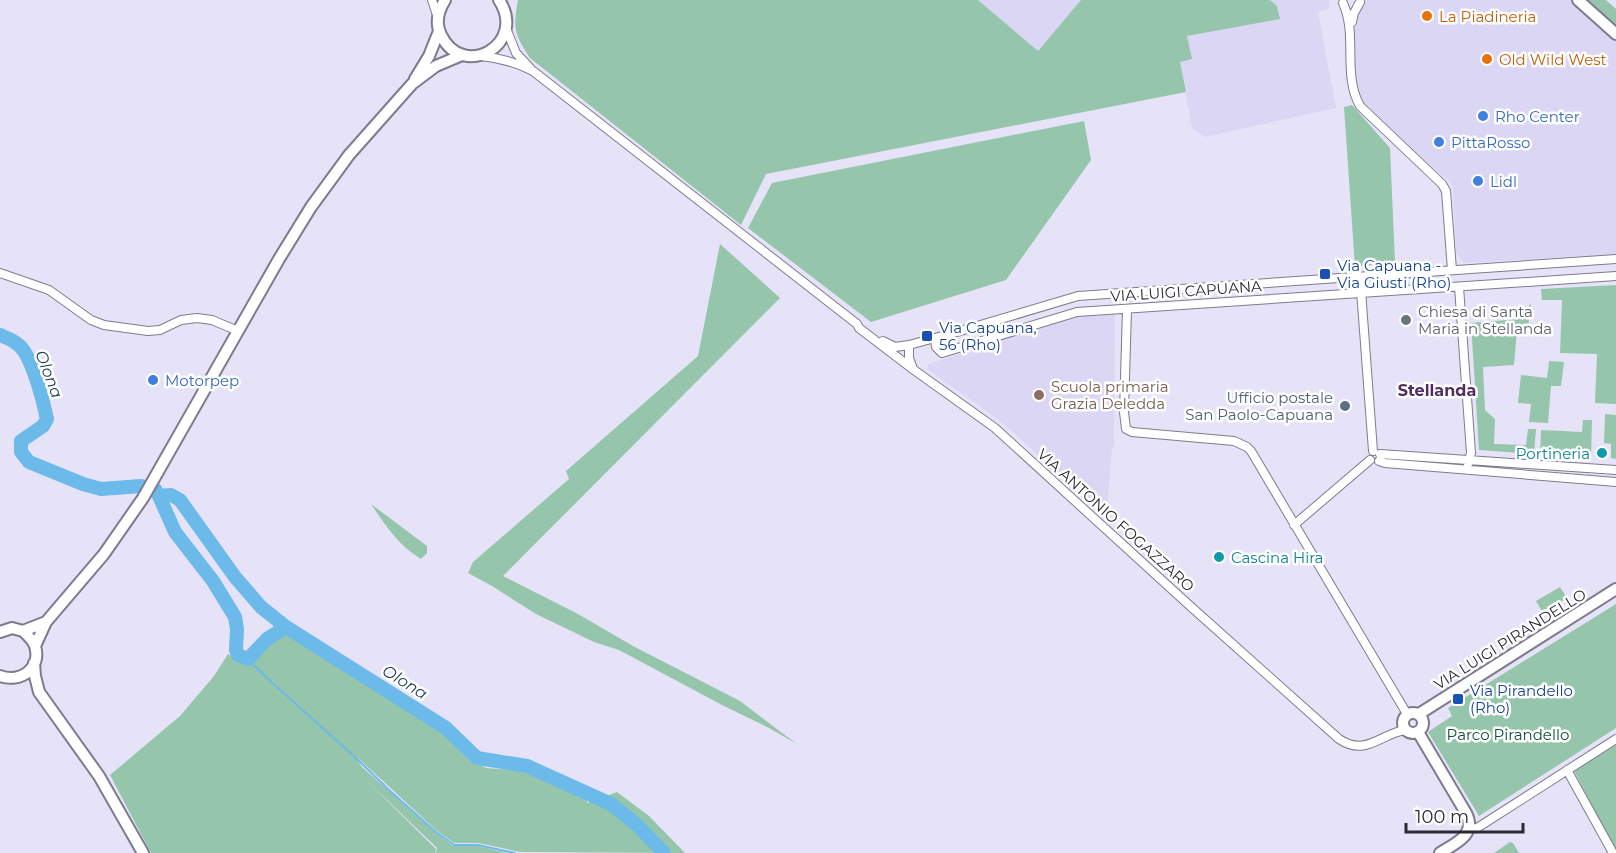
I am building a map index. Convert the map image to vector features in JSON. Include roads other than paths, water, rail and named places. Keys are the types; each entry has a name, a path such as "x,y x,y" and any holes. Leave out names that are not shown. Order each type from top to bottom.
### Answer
{"main road":[{"path":"445,0 438,17 439,31 444,42 453,50 468,56 480,56 498,45 503,37 509,0"},
{"path":"499,0 506,22"},
{"path":"1578,0 1616,34"},
{"path":"35,646 46,622 105,554 142,498 310,207 349,155 412,84 429,56 439,31"},
{"path":"412,84 436,66 462,55"},
{"name":"VIA LUIGI PIRANDELLO","path":"1419,714 1616,589"},
{"path":"23,631 46,622"},
{"path":"2,630 12,628 23,631 35,646 35,676 39,692 99,776 143,853"},
{"path":"14,679 28,672 34,663"},
{"path":"1,677 14,679 39,692"},
{"path":"1413,712 1422,717 1423,727 1418,732 1411,733 1403,727 1403,719 1407,714 1413,712"},
{"path":"1418,732 1467,813 1470,823 1463,838 1440,853"}],"street":[{"path":"432,0 438,17"},
{"path":"1342,2 1354,6 1361,1"},
{"path":"1361,1 1354,13 1351,30 1351,73 1360,106 1442,184 1446,192 1453,270 1457,287 1471,453 1466,469"},
{"path":"1342,2 1348,14 1351,30"},
{"path":"506,22 516,53 533,71 857,324 891,346 898,348 909,345 910,362 914,370"},
{"path":"480,56 516,63 533,71"},
{"name":"VIA LUIGI CAPUANA","path":"909,345 1078,296 1616,259"},
{"path":"0,273 49,290 91,320 104,325 154,331 197,318 212,320 238,331"},
{"name":"VIA LUIGI CAPUANA","path":"935,338 936,347 942,353 1077,312 1616,276"},
{"path":"1360,277 1375,457"},
{"path":"1127,309 1124,412 1126,429 1132,432 1224,440 1240,443 1251,451 1407,714"},
{"name":"VIA ANTONIO FOGAZZARO","path":"857,324 859,328 914,370 995,428 1339,739 1348,744 1363,746 1405,730"},
{"path":"1375,457 1385,463 1616,482"},
{"path":"1294,525 1375,457 1470,460 1616,470"},
{"path":"1469,829 1477,828 1616,739"},
{"path":"1567,770 1613,853"}],"waterway":[{"name":"Olona","path":"0,335 16,343 28,357 41,393 47,419 43,426 21,441 21,452 29,462 101,489 141,486 155,489 159,496 171,495 180,500 235,577 261,607 286,627 446,728 477,758 527,766 611,804 637,825 664,853"},
{"name":"Olona","path":"159,496 175,532 213,581 235,617 238,655 248,659 267,639 286,627"},
{"name":"Olona","path":"248,659 436,832 454,845 478,845 515,853"}],"place":[{"name":"La Piadineria","path":"1427,16"},
{"name":"Old Wild West","path":"1487,59"},
{"name":"Rho Center","path":"1483,116"},
{"name":"PittaRosso","path":"1439,142"},
{"name":"Lidl","path":"1478,181"},
{"name":"Via Capuana - Via Giusti (Rho)","path":"1325,274"},
{"name":"Chiesa di Santa Maria in Stellanda","path":"1406,320"},
{"name":"Via Capuana, 56 (Rho)","path":"927,336"},
{"name":"Motorpep","path":"153,380"},
{"name":"Scuola primaria Grazia Deledda","path":"1039,395"},
{"name":"Ufficio postale San Paolo-Capuana","path":"1345,406"},
{"name":"Portineria","path":"1602,453"},
{"name":"Cascina Hira","path":"1219,557"},
{"name":"Via Pirandello (Rho)","path":"1458,699"}],"district":[{"name":"Stellanda","path":"1437,390"}],"park label":[{"name":"Parco Pirandello","path":"1508,734"}]}
